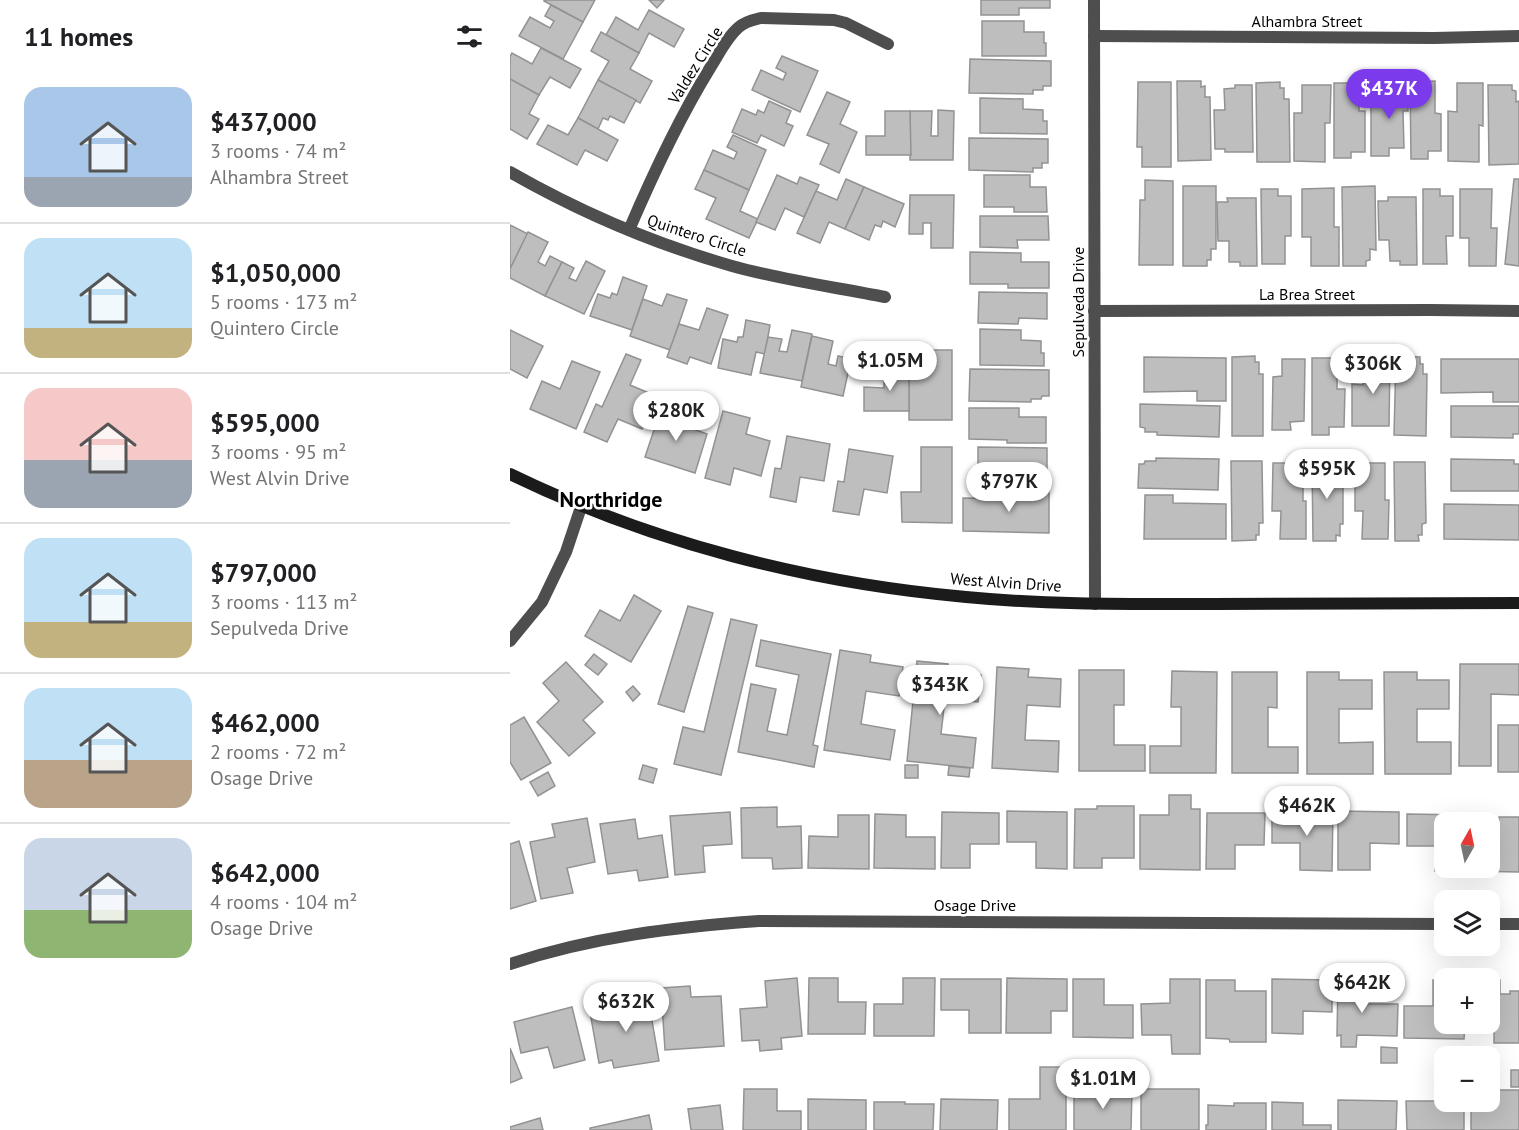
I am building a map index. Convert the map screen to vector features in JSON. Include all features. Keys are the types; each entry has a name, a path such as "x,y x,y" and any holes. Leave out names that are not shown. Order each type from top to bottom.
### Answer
{"street":[{"name":"Sepulveda Drive","path":"1094,0 1095,604"},
{"name":"Valdez Circle","path":"629,230 653,173 681,118 737,28 760,18 834,20 846,23 888,44"},
{"name":"Alhambra Street","path":"1094,36 1411,38 1519,36"},
{"name":"Quintero Circle","path":"510,172 588,213 693,254 734,267 791,280 885,297"},
{"name":"La Brea Street","path":"1094,311 1519,311"},
{"name":"West Alvin Drive","path":"510,474 581,507 686,543 806,574 883,587 967,597 1095,604 1519,603"},
{"path":"510,641 542,603 566,552 581,507"},
{"name":"Osage Drive","path":"510,964 608,939 700,926 759,921 1434,924"},
{"path":"1500,924 1519,924"}],"building":[{"path":"544,0 595,0 583,22"},
{"path":"649,0 664,0 657,8"},
{"path":"981,0 1050,0 1050,8 1019,8 1019,15 981,15"},
{"path":"551,5 583,22 563,59 519,36 530,17 550,28 554,21 545,16"},
{"path":"649,10 684,29 674,47 649,33 639,53 606,35 616,17 638,30"},
{"path":"982,21 1024,21 1024,32 1044,32 1046,56 982,56"},
{"path":"601,32 639,53 630,69 652,81 640,103 598,80 609,61 591,51"},
{"path":"541,48 581,69 570,88 550,77 539,95 510,79 512,53 532,64"},
{"path":"782,56 818,71 800,112 752,90 761,70 783,80 786,73 776,68"},
{"path":"970,59 1051,61 1051,86 1043,86 1043,90 1033,90 1033,94 969,93"},
{"path":"510,79 539,95 529,114 539,119 527,139 510,129"},
{"path":"598,80 636,100 624,123 610,116 608,120 603,118 598,129 578,118"},
{"path":"1177,81 1201,81 1201,87 1205,86 1205,97 1210,97 1211,160 1178,161"},
{"path":"1435,81 1435,113 1441,114 1441,151 1428,151 1428,159 1411,159 1410,82"},
{"path":"1138,82 1171,82 1171,167 1142,167 1142,147 1137,147"},
{"path":"1280,82 1280,88 1284,88 1284,99 1289,99 1290,162 1257,162 1256,83"},
{"path":"1334,83 1359,83 1359,111 1365,111 1365,152 1351,152 1351,158 1334,158"},
{"path":"1457,83 1483,83 1483,126 1479,125 1479,162 1448,161 1448,111 1457,112"},
{"path":"1235,85 1252,85 1253,152 1225,152 1225,149 1215,149 1214,110 1225,110 1224,89 1235,88"},
{"path":"1302,85 1331,85 1330,123 1325,123 1325,162 1294,161 1294,113 1302,113"},
{"path":"1381,85 1407,85 1408,111 1403,111 1404,148 1389,148 1389,156 1371,156 1371,102 1381,102"},
{"path":"1488,85 1512,85 1512,90 1516,91 1516,102 1519,101 1519,164 1489,165"},
{"path":"827,92 850,102 840,124 857,132 839,173 820,164 829,144 807,135"},
{"path":"980,98 1023,99 1023,109 1043,110 1043,121 1047,121 1047,134 980,133"},
{"path":"769,101 791,111 786,123 793,126 784,146 761,135 757,143 732,132 742,109 756,115 758,110 764,113"},
{"path":"938,110 954,111 953,160 910,160 910,111 932,111 931,136 938,136"},
{"path":"885,111 910,111 911,155 866,155 866,136 885,136"},
{"path":"578,118 618,140 607,161 585,150 577,165 537,144 548,125 568,135"},
{"path":"733,135 766,150 749,190 704,170 713,150 734,159 737,152 727,147"},
{"path":"969,138 1048,139 1048,163 1042,163 1042,168 1033,168 1033,172 969,170"},
{"path":"704,170 749,190 740,211 758,219 749,238 706,219 716,198 695,189"},
{"path":"777,175 797,184 800,177 819,185 804,217 785,208 775,230 756,222"},
{"path":"984,175 1030,175 1030,187 1046,187 1047,212 1014,212 1014,207 984,207"},
{"path":"846,179 864,187 845,229 829,222 820,243 797,233 816,191 837,200"},
{"path":"1514,179 1519,179 1519,266 1505,264"},
{"path":"1145,180 1173,181 1173,265 1139,265 1140,200 1145,200"},
{"path":"1183,186 1216,186 1216,249 1211,249 1211,260 1207,260 1207,266 1183,266"},
{"path":"1375,186 1376,250 1370,249 1370,260 1366,261 1366,266 1343,266 1342,187"},
{"path":"864,187 904,204 895,227 883,221 881,227 875,225 869,240 845,229"},
{"path":"1334,188 1334,227 1339,227 1339,266 1311,266 1311,237 1302,237 1302,189"},
{"path":"1261,189 1278,189 1278,196 1291,196 1291,236 1285,236 1285,264 1262,264"},
{"path":"1423,189 1440,189 1440,196 1453,196 1453,236 1446,236 1447,264 1423,264"},
{"path":"1460,189 1492,189 1491,228 1497,228 1496,266 1469,266 1469,238 1460,238"},
{"path":"910,195 954,195 953,248 931,248 931,223 923,223 923,234 909,234"},
{"path":"1388,197 1416,197 1417,265 1400,265 1400,261 1390,261 1389,240 1379,240 1378,201 1388,201"},
{"path":"1227,198 1256,198 1257,266 1240,266 1240,262 1229,262 1229,241 1218,241 1217,202 1228,202"},
{"path":"980,216 1048,216 1049,240 1017,240 1018,248 980,247"},
{"path":"510,225 528,234 510,269"},
{"path":"528,232 548,242 538,262 545,266 550,256 562,262 545,296 510,278 510,269"},
{"path":"970,252 1021,253 1021,262 1049,262 1049,288 1008,288 1008,284 970,284"},
{"path":"586,261 605,271 584,314 545,296 562,262 574,268 569,278 576,281"},
{"path":"623,277 647,286 632,330 590,316 598,294 610,298 612,293 617,295"},
{"path":"979,292 1047,293 1047,319 1019,318 1018,324 978,323"},
{"path":"667,294 687,300 670,350 630,336 643,299 662,306"},
{"path":"707,308 728,315 711,364 690,357 687,364 667,357 679,324 699,330"},
{"path":"746,320 770,325 765,354 756,352 751,375 718,368 723,339 737,342 738,337 743,337"},
{"path":"980,329 1021,330 1021,340 1041,341 1044,366 980,365"},
{"path":"510,330 543,346 527,378 510,369"},
{"path":"792,330 812,334 802,381 760,373 768,337 782,339 779,351 787,352"},
{"path":"812,336 833,341 828,364 836,366 838,356 851,359 843,396 801,387"},
{"path":"931,350 952,350 952,420 909,420 909,363 923,363 923,374 931,374"},
{"path":"626,354 641,360 630,385 656,396 642,429 618,419 607,442 584,432 596,404 602,407"},
{"path":"1255,356 1255,362 1259,362 1259,374 1263,374 1263,436 1232,436 1232,357"},
{"path":"1396,356 1420,357 1423,374 1427,374 1426,436 1394,435"},
{"path":"1144,357 1226,358 1226,401 1197,401 1197,391 1144,392"},
{"path":"1312,358 1337,358 1337,389 1345,389 1344,427 1329,427 1329,435 1312,435"},
{"path":"1375,358 1390,359 1389,426 1352,426 1352,384 1363,385 1364,361 1375,362"},
{"path":"1282,359 1305,359 1304,421 1290,422 1291,430 1272,430 1273,377 1282,376"},
{"path":"1441,359 1519,359 1519,402 1493,402 1493,392 1441,393"},
{"path":"572,361 600,372 576,429 530,409 542,381 560,389"},
{"path":"884,366 909,366 909,411 864,411 864,387 884,388"},
{"path":"970,369 1049,370 1049,396 1031,399 1031,402 969,401"},
{"path":"1140,404 1220,406 1219,437 1157,435 1157,432 1145,432 1145,428 1140,427"},
{"path":"662,406 686,414 682,425 707,434 695,473 645,457"},
{"path":"1451,406 1519,406 1519,434 1513,434 1513,438 1451,437"},
{"path":"969,408 1019,408 1019,417 1046,417 1046,443 1007,443 1007,440 969,439"},
{"path":"723,411 750,418 746,434 770,441 761,476 734,468 730,485 705,478"},
{"path":"787,436 830,444 824,481 800,477 796,502 770,497 775,468 781,469"},
{"path":"921,447 952,447 952,523 902,522 901,492 921,492"},
{"path":"978,447 1047,448 1047,472 1015,471 1015,479 978,479"},
{"path":"849,449 893,456 887,493 864,489 859,515 833,511 838,481 844,482"},
{"path":"1156,458 1219,459 1218,490 1138,488 1139,464 1144,464 1145,461 1156,461"},
{"path":"1451,459 1514,460 1514,464 1519,464 1519,491 1451,491"},
{"path":"1231,461 1262,461 1263,523 1259,523 1259,535 1256,535 1256,540 1232,541"},
{"path":"1312,462 1343,462 1343,524 1340,524 1340,536 1336,535 1336,541 1313,541"},
{"path":"1394,462 1425,462 1426,523 1422,524 1422,535 1418,535 1419,541 1395,541"},
{"path":"1273,463 1303,463 1306,539 1280,539 1281,511 1272,511"},
{"path":"1355,463 1385,463 1385,500 1389,500 1388,539 1362,539 1363,511 1355,511"},
{"path":"1017,490 1049,490 1049,533 963,531 963,498 1017,499"},
{"path":"1145,495 1173,495 1173,503 1226,504 1226,539 1144,539"},
{"path":"1444,504 1519,505 1519,540 1444,539"},
{"path":"634,595 661,611 631,662 585,636 600,610 620,621"},
{"path":"688,606 713,613 684,712 658,704"},
{"path":"731,619 757,625 721,775 674,764 683,727 704,732"},
{"path":"761,640 831,654 813,745 818,746 814,767 738,752 751,684 776,689 767,731 787,735 799,675 756,666"},
{"path":"840,650 871,655 870,662 903,667 899,696 866,691 861,724 895,730 890,760 824,750"},
{"path":"594,654 607,664 598,675 585,665"},
{"path":"917,661 948,664 948,672 981,675 978,702 945,699 941,734 976,738 973,768 907,761"},
{"path":"566,662 603,702 583,720 595,733 569,756 537,722 559,701 543,683"},
{"path":"1460,664 1519,664 1519,695 1491,694 1491,766 1459,766"},
{"path":"997,667 1029,669 1028,677 1061,679 1060,707 1027,705 1025,740 1059,741 1058,772 992,768"},
{"path":"1079,670 1124,670 1124,705 1114,705 1114,745 1145,745 1145,771 1079,771"},
{"path":"1172,671 1217,672 1216,773 1150,773 1150,746 1181,746 1181,707 1171,707"},
{"path":"1232,672 1277,672 1277,708 1268,707 1268,747 1298,747 1298,773 1232,773"},
{"path":"1307,672 1339,672 1339,680 1372,680 1372,709 1339,709 1339,743 1373,742 1373,774 1307,774"},
{"path":"1384,672 1417,672 1417,680 1449,680 1449,709 1417,709 1417,742 1451,742 1451,774 1385,774"},
{"path":"633,686 640,694 633,701 626,692"},
{"path":"524,717 551,763 521,780 510,762 510,725"},
{"path":"1498,725 1519,725 1519,772 1498,772"},
{"path":"643,765 657,769 653,783 639,779"},
{"path":"905,765 918,765 918,778 905,778"},
{"path":"949,766 970,768 969,777 948,775"},
{"path":"548,772 555,786 538,796 530,782"},
{"path":"1169,795 1191,795 1191,809 1200,809 1200,870 1140,869 1140,815 1169,815"},
{"path":"1097,806 1134,806 1134,858 1102,858 1102,868 1074,868 1075,809 1097,809"},
{"path":"777,807 777,827 801,826 802,868 773,869 772,858 742,858 741,808"},
{"path":"1007,811 1067,812 1067,869 1036,868 1036,842 1007,842"},
{"path":"1272,811 1333,812 1332,871 1300,870 1300,843 1272,843"},
{"path":"1338,811 1399,812 1399,844 1370,843 1370,870 1338,870"},
{"path":"730,812 732,844 703,846 705,872 675,875 670,816"},
{"path":"942,812 999,813 999,844 970,844 970,868 941,868"},
{"path":"1207,813 1265,813 1264,845 1235,845 1235,869 1206,869"},
{"path":"875,814 906,815 906,837 935,837 935,869 874,868"},
{"path":"1407,814 1434,814 1434,846 1407,846"},
{"path":"838,815 869,815 869,869 808,868 809,836 838,837"},
{"path":"1500,817 1519,817 1519,872 1500,872"},
{"path":"587,818 595,862 567,868 573,893 541,899 530,842 555,837 552,824"},
{"path":"635,819 638,839 662,835 668,877 639,881 637,870 608,874 600,824"},
{"path":"519,841 536,901 510,909 510,844"},
{"path":"797,978 802,1036 781,1038 782,1049 760,1051 759,1040 742,1041 740,1009 767,1007 765,981"},
{"path":"809,978 838,978 838,1002 866,1002 865,1034 808,1034"},
{"path":"903,978 935,978 934,1036 874,1036 874,1004 903,1004"},
{"path":"1007,978 1067,979 1067,1011 1051,1011 1051,1033 1006,1033"},
{"path":"941,979 1001,979 1001,1033 969,1033 969,1010 941,1010"},
{"path":"1073,979 1104,979 1104,1005 1133,1005 1133,1038 1073,1037"},
{"path":"1170,979 1200,979 1200,1054 1172,1054 1171,1035 1142,1035 1141,1004 1170,1003"},
{"path":"1272,979 1332,980 1332,1012 1303,1011 1303,1034 1272,1033"},
{"path":"1338,979 1367,979 1367,1004 1398,1004 1397,1036 1357,1035 1356,1047 1341,1047 1341,1035 1337,1036"},
{"path":"1206,980 1235,980 1235,991 1266,991 1266,1042 1230,1042 1229,1039 1206,1038"},
{"path":"1434,980 1434,1034 1464,1034 1464,1039 1404,1038 1404,1006 1433,1006"},
{"path":"690,986 691,997 721,996 724,1046 665,1050 661,988"},
{"path":"1519,991 1519,1043 1494,1043 1494,1034 1500,1034 1500,994"},
{"path":"647,992 659,1061 614,1068 612,1060 599,1063 590,1012 621,1009 619,996"},
{"path":"572,1007 585,1060 554,1068 548,1047 521,1053 514,1022"},
{"path":"1381,1047 1397,1048 1397,1063 1381,1063"},
{"path":"510,1048 522,1078 510,1083"},
{"path":"1040,1067 1066,1067 1066,1130 1009,1130 1009,1099 1040,1099"},
{"path":"1511,1070 1519,1070 1519,1087 1511,1087"},
{"path":"744,1089 777,1089 777,1111 801,1111 801,1130 743,1130"},
{"path":"1095,1089 1132,1089 1131,1130 1074,1130 1074,1093 1095,1093"},
{"path":"1141,1089 1199,1089 1199,1130 1141,1130"},
{"path":"1500,1090 1519,1090 1519,1130 1471,1130 1471,1112 1500,1112"},
{"path":"808,1099 866,1100 866,1130 808,1130"},
{"path":"941,1099 998,1100 997,1130 940,1130"},
{"path":"1338,1100 1397,1101 1396,1130 1338,1130"},
{"path":"1406,1101 1434,1101 1434,1112 1464,1112 1464,1130 1407,1130"},
{"path":"874,1102 934,1104 933,1130 874,1130"},
{"path":"1272,1102 1303,1103 1303,1125 1331,1125 1331,1130 1272,1130"},
{"path":"1234,1103 1266,1103 1266,1130 1206,1130 1208,1105 1234,1106"},
{"path":"720,1105 723,1130 691,1130 688,1109"},
{"path":"649,1115 652,1130 590,1130 590,1128"},
{"path":"540,1118 543,1130 510,1130 510,1127"}],"district":[{"name":"Northridge","path":"611,499"}]}
